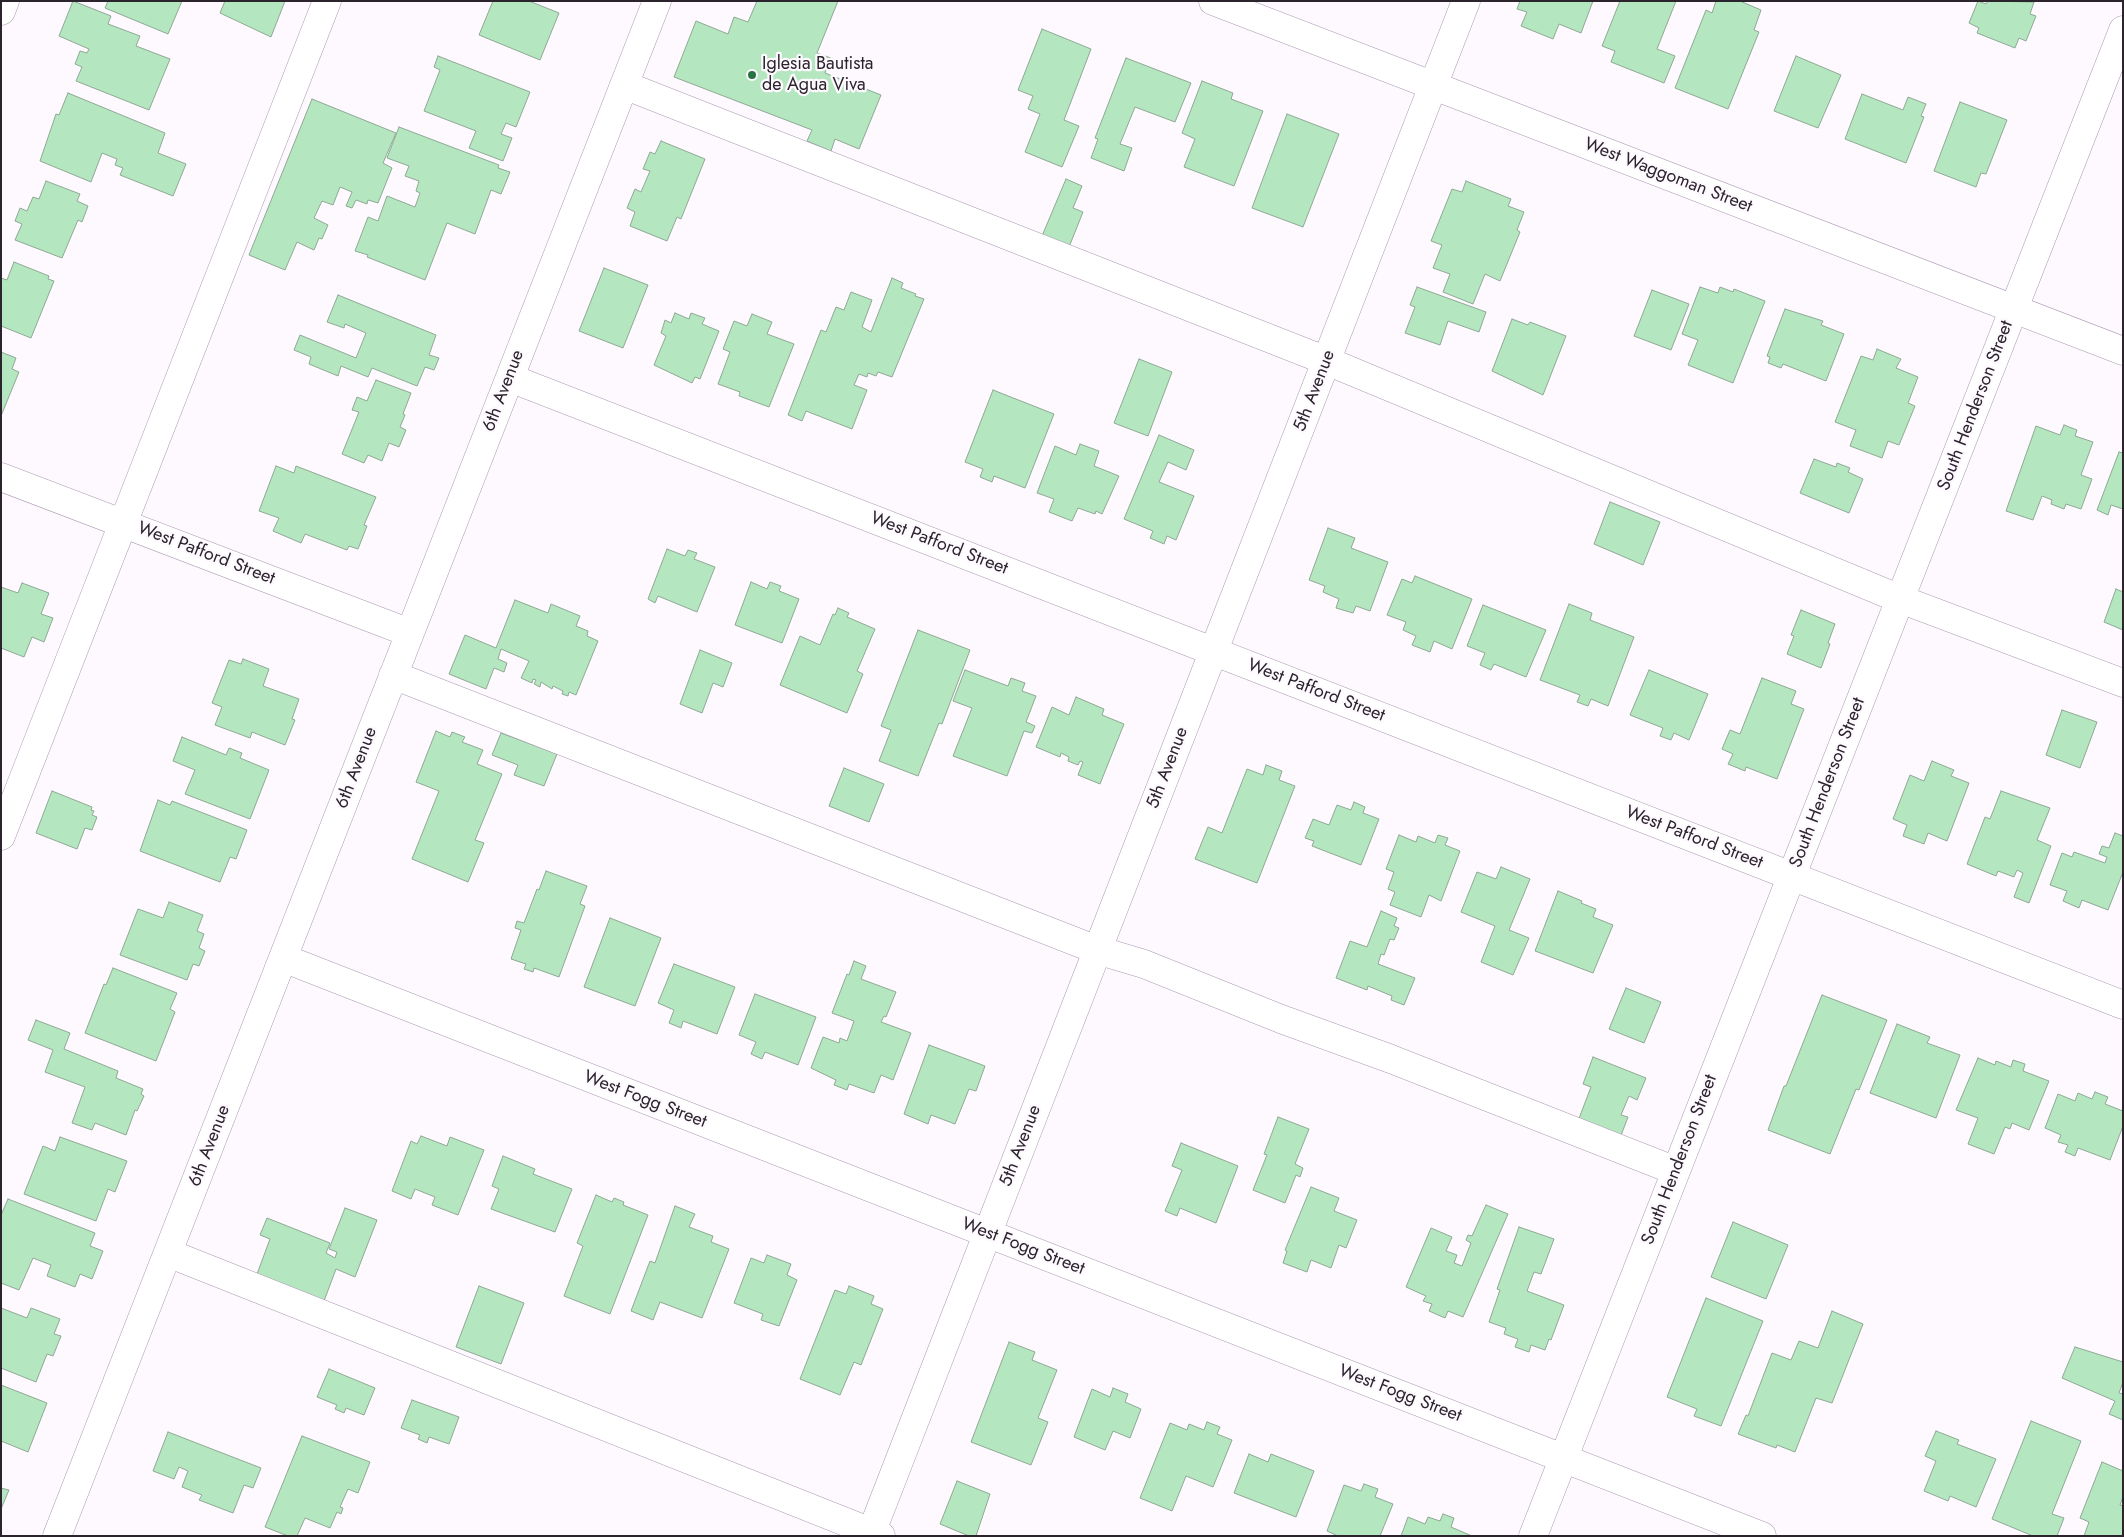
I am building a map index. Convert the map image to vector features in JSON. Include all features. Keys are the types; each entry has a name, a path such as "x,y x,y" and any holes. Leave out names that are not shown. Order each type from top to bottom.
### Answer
{"street":[{"path":"1,11 5,1"},
{"path":"1,836 327,1"},
{"name":"6th Avenue","path":"57,1536 657,1"},
{"name":"West Waggoman Street","path":"1213,1 2123,351"},
{"name":"5th Avenue","path":"874,1535 987,1233 1466,1"},
{"name":"South Henderson Street","path":"1533,1536 2123,30"},
{"path":"624,85 1327,361 1900,599 2123,683"},
{"name":"West Pafford Street","path":"510,378 2123,1006"},
{"name":"West Pafford Street","path":"1,477 410,633"},
{"path":"393,675 1097,950 1144,964 1281,1019 1391,1059 1676,1171"},
{"name":"West Fogg Street","path":"283,958 1762,1536"},
{"path":"168,1253 874,1535"}],"building":[{"path":"73,1 111,16 108,24 140,36 136,46 170,59 149,110 76,81 82,67 75,64 80,51 87,53 89,49 59,36"},
{"path":"108,1 182,1 168,34 105,8"},
{"path":"225,1 285,1 271,37 220,13"},
{"path":"493,1 529,1 559,13 540,60 479,35"},
{"name":"Iglesia Bautista de Agua Viva","path":"757,1 838,1 817,53 831,58 825,73 881,95 859,149 835,139 831,151 807,141 812,130 674,77 696,21 728,34 734,17 748,22"},
{"path":"1520,1 1593,1 1581,33 1559,24 1553,39 1521,26 1527,12 1517,9"},
{"path":"1620,1 1676,1 1657,49 1675,56 1664,83 1611,62 1615,51 1602,46"},
{"path":"1716,1 1740,1 1761,10 1754,30 1759,32 1728,109 1675,88 1706,10 1712,13"},
{"path":"1978,1 1986,4 1988,1 2034,2 2030,14 2036,16 2026,41 2019,38 2015,48 1977,33 1979,28 1969,23"},
{"path":"1042,29 1091,49 1064,120 1079,126 1062,167 1025,152 1040,114 1028,109 1033,96 1018,90"},
{"path":"438,56 530,92 516,127 506,123 501,134 512,138 503,161 469,148 476,131 424,111 440,70 434,67"},
{"path":"1796,56 1841,75 1818,128 1774,111"},
{"path":"1126,58 1191,83 1175,122 1135,107 1120,144 1132,148 1124,171 1091,158 1098,139 1095,138"},
{"path":"1202,81 1233,93 1231,99 1263,111 1234,186 1184,167 1195,139 1182,133"},
{"path":"68,93 165,133 158,153 186,164 173,196 120,175 123,168 115,165 117,159 102,153 91,182 40,161 56,114 59,115"},
{"path":"1862,94 1903,110 1908,97 1926,104 1921,116 1924,117 1906,163 1845,139"},
{"path":"312,99 396,133 383,163 392,168 378,203 368,200 367,204 356,200 352,208 346,206 352,192 340,187 333,205 322,201 314,218 328,225 322,239 319,238 314,250 297,242 285,270 249,255"},
{"path":"1960,102 2007,120 1986,174 1981,173 1976,187 1934,171"},
{"path":"1287,114 1339,134 1303,227 1252,208"},
{"path":"399,127 499,165 498,168 510,172 501,194 491,190 475,234 447,223 425,280 355,251 368,217 378,221 387,196 415,207 420,193 416,191 419,181 405,176 409,166 387,158"},
{"path":"661,141 705,159 681,219 677,217 667,241 630,226 635,212 627,208 635,189 641,192 650,171 643,169 650,152 655,154"},
{"path":"1066,179 1082,186 1073,208 1083,212 1069,247 1042,236"},
{"path":"46,181 80,194 77,201 88,206 82,222 78,220 62,258 15,240 22,224 15,221 20,208 27,211 33,197 39,199"},
{"path":"1466,181 1511,199 1508,206 1524,212 1517,230 1520,232 1500,281 1485,274 1473,304 1443,292 1450,274 1433,268 1442,245 1431,241 1452,189 1462,192"},
{"path":"14,262 49,276 48,279 54,281 31,338 1,326 1,278 7,280"},
{"path":"604,268 648,285 623,348 579,331"},
{"path":"892,278 903,283 901,288 924,299 892,377 878,372 876,376 868,373 867,377 859,374 854,385 867,390 852,429 806,411 802,421 788,415 821,330 826,332 836,307 844,310 851,292 872,300 862,327 871,332"},
{"path":"1417,287 1486,312 1479,332 1448,321 1440,345 1405,333 1415,307 1410,305"},
{"path":"1700,287 1718,293 1720,287 1733,292 1734,289 1765,301 1733,383 1688,365 1698,340 1682,334"},
{"path":"1652,290 1689,304 1671,350 1634,336"},
{"path":"338,295 436,335 429,355 439,358 434,370 425,367 417,386 372,368 368,377 341,366 338,376 309,364 311,357 294,350 300,335 356,358 366,333 345,324 344,328 327,322"},
{"path":"1785,309 1823,321 1821,325 1844,334 1826,381 1783,364 1781,368 1768,363 1770,357 1767,356"},
{"path":"675,313 689,319 691,313 705,318 702,324 719,331 700,379 695,377 692,383 654,365 666,336 661,333 665,320 671,323"},
{"path":"752,314 772,322 767,334 794,344 769,407 739,396 740,392 718,384 730,352 723,349 734,321 747,326"},
{"path":"1512,319 1528,325 1530,322 1566,336 1543,395 1492,371"},
{"path":"1877,349 1901,359 1896,368 1918,377 1908,403 1915,406 1899,445 1888,441 1882,458 1850,446 1856,430 1835,422 1861,356 1873,360"},
{"path":"1,352 16,358 12,369 19,372 1,416"},
{"path":"1139,359 1172,372 1148,436 1114,423"},
{"path":"376,380 411,393 400,427 406,430 399,447 389,443 382,461 368,455 364,463 342,454 359,412 352,410 357,397 367,401"},
{"path":"993,390 1054,414 1025,488 994,476 992,482 980,477 983,469 965,462"},
{"path":"2064,425 2077,430 2075,436 2093,442 2081,475 2092,479 2081,509 2066,504 2064,509 2051,504 2052,500 2042,496 2033,520 2006,511 2036,426 2060,435"},
{"path":"1159,435 1194,450 1186,470 1168,462 1159,482 1194,496 1176,540 1167,536 1164,544 1150,538 1153,531 1124,519"},
{"path":"1080,444 1099,451 1094,466 1119,476 1102,514 1096,511 1095,514 1078,508 1072,521 1049,512 1054,499 1037,493 1055,446 1076,455"},
{"path":"2119,452 2123,453 2123,509 2111,505 2108,515 2097,510"},
{"path":"1814,459 1836,467 1837,463 1850,468 1848,472 1863,479 1849,513 1800,493"},
{"path":"276,466 294,473 296,466 376,497 364,525 367,526 358,549 349,546 347,550 305,534 301,543 273,531 279,518 259,511"},
{"path":"1610,502 1660,522 1643,565 1594,544"},
{"path":"1328,528 1355,538 1351,548 1388,562 1370,611 1356,606 1353,613 1336,608 1339,599 1323,592 1325,586 1309,580"},
{"path":"667,549 685,556 688,550 697,553 694,559 715,567 697,612 658,596 655,603 648,599"},
{"path":"1415,576 1472,599 1452,649 1434,641 1430,652 1412,645 1416,636 1403,630 1406,622 1387,615 1402,579 1412,583"},
{"path":"751,582 767,589 770,582 781,586 779,591 799,599 782,643 735,625"},
{"path":"22,583 49,593 41,614 53,618 44,642 32,637 24,657 1,648 1,587 18,593"},
{"path":"2116,589 2123,592 2123,630 2104,622"},
{"path":"515,600 548,613 551,604 580,616 576,626 588,631 587,636 598,641 576,695 569,692 568,696 562,694 563,691 553,686 552,689 541,682 540,687 534,684 536,680 533,679 532,683 521,678 529,661 501,649 498,659 507,663 504,672 494,668 486,689 449,674 465,635 496,648"},
{"path":"1569,604 1592,613 1590,620 1634,637 1608,706 1591,699 1588,706 1577,702 1580,695 1540,680"},
{"path":"1483,605 1546,630 1526,677 1494,664 1491,670 1480,665 1485,653 1467,646"},
{"path":"838,608 849,613 847,617 875,629 857,671 863,674 847,713 780,685 800,636 820,645 833,614 835,615"},
{"path":"1801,610 1835,624 1821,668 1787,654 1794,636 1791,635"},
{"path":"918,630 970,650 942,724 939,723 918,776 879,761 891,730 881,726"},
{"path":"700,650 732,663 723,687 713,683 702,713 680,704"},
{"path":"243,659 269,669 263,686 299,699 292,719 295,720 285,745 252,732 250,738 215,725 222,707 212,703 229,660 241,664"},
{"path":"965,670 1008,686 1011,678 1025,683 1022,691 1036,696 1026,722 1035,726 1032,733 1024,731 1007,776 953,756 972,708 953,701"},
{"path":"1649,670 1708,694 1689,740 1674,733 1671,740 1660,736 1663,728 1630,715"},
{"path":"1762,678 1796,691 1791,704 1804,709 1777,779 1746,767 1745,771 1728,764 1733,754 1722,749 1730,730 1740,734"},
{"path":"1076,697 1104,709 1102,715 1124,724 1100,784 1078,775 1083,762 1080,761 1078,765 1068,761 1069,757 1061,753 1060,757 1036,747 1052,707 1069,715"},
{"path":"2062,710 2097,722 2080,768 2046,755"},
{"path":"436,731 450,737 452,732 465,737 462,742 483,750 477,764 502,774 475,840 484,843 468,882 412,859 439,791 416,782"},
{"path":"501,733 557,754 544,786 514,775 518,765 492,755"},
{"path":"182,737 226,755 229,748 242,753 240,758 269,770 250,819 185,794 195,770 173,761"},
{"path":"1932,761 1954,770 1951,776 1969,783 1947,841 1928,833 1924,844 1903,836 1907,825 1893,819 1910,775 1924,781"},
{"path":"1266,765 1282,771 1279,780 1295,786 1257,883 1195,859 1208,827 1222,833 1247,769 1263,775"},
{"path":"844,768 884,784 869,822 829,806"},
{"path":"52,791 92,807 91,810 94,811 92,815 97,817 92,830 85,828 77,849 36,833"},
{"path":"2001,791 2050,808 2037,840 2051,846 2029,903 2014,897 2023,873 2017,870 2014,877 1998,871 1996,876 1967,864 1985,817 1990,819"},
{"path":"158,800 170,805 172,801 247,830 236,859 230,857 220,882 140,851"},
{"path":"1354,802 1365,807 1363,813 1379,819 1361,865 1312,846 1314,841 1305,838 1313,819 1329,825 1337,805 1351,810"},
{"path":"2115,833 2123,836 2123,872 2108,910 2082,900 2079,908 2063,901 2067,891 2050,885 2062,853 2072,857 2074,852 2105,863 2107,857 2099,854 2102,846 2109,848"},
{"path":"1399,835 1416,842 1418,836 1435,843 1438,835 1448,838 1445,845 1460,851 1441,901 1429,895 1421,917 1390,905 1395,892 1388,889 1394,872 1386,869"},
{"path":"1501,867 1530,879 1509,930 1529,938 1513,975 1481,962 1495,926 1461,912 1477,872 1496,879"},
{"path":"546,871 587,886 580,904 585,906 559,977 534,968 533,972 524,969 526,964 511,959 521,930 515,928 517,921 524,923"},
{"path":"1558,891 1596,909 1593,917 1613,925 1593,973 1535,951"},
{"path":"169,902 203,915 197,931 204,934 199,948 205,951 199,966 193,964 187,980 120,955 138,909 163,918"},
{"path":"1381,911 1397,918 1394,926 1399,928 1394,940 1390,939 1384,955 1381,954 1378,964 1415,978 1404,1005 1391,1000 1392,996 1368,986 1367,990 1336,978 1350,941 1367,947"},
{"path":"610,918 661,938 635,1006 584,987"},
{"path":"854,961 866,966 861,979 896,992 886,1017 884,1016 881,1022 911,1033 893,1080 881,1075 874,1093 849,1084 847,1090 834,1085 836,1080 811,1068 823,1037 839,1043 840,1038 847,1041 854,1021 832,1013"},
{"path":"674,964 735,987 717,1034 683,1021 681,1028 669,1023 674,1010 658,1003"},
{"path":"113,968 177,993 170,1009 175,1012 156,1061 85,1033 104,984 106,985"},
{"path":"1626,988 1661,1002 1644,1043 1609,1029"},
{"path":"755,994 816,1017 798,1065 765,1052 762,1059 751,1054 756,1042 739,1035"},
{"path":"1822,995 1887,1020 1859,1090 1856,1089 1830,1154 1768,1130"},
{"path":"36,1020 70,1033 64,1049 118,1071 116,1078 143,1089 141,1094 144,1096 137,1111 135,1110 126,1135 95,1123 92,1130 72,1123 85,1087 45,1072 53,1050 28,1040"},
{"path":"1897,1024 1930,1037 1927,1043 1960,1055 1936,1118 1870,1093"},
{"path":"929,1045 985,1066 976,1091 969,1089 955,1124 931,1115 928,1124 904,1114"},
{"path":"1593,1057 1646,1078 1637,1100 1629,1096 1621,1115 1628,1117 1620,1138 1578,1121 1591,1087 1583,1084"},
{"path":"1978,1058 1995,1065 1996,1061 2011,1067 2013,1060 2025,1064 2023,1071 2049,1081 2029,1130 2012,1123 2010,1129 2005,1127 1994,1154 1968,1144 1978,1118 1956,1110"},
{"path":"2095,1092 2108,1097 2105,1104 2123,1111 2123,1126 2110,1160 2078,1148 2075,1156 2065,1152 2068,1145 2058,1142 2061,1135 2045,1128 2058,1094 2075,1101 2078,1093 2092,1099"},
{"path":"1278,1117 1309,1129 1295,1164 1303,1168 1300,1177 1296,1175 1285,1203 1253,1190 1267,1155 1264,1154"},
{"path":"421,1136 447,1146 450,1137 484,1150 458,1215 432,1205 435,1197 415,1189 411,1199 392,1191 411,1141 417,1144"},
{"path":"60,1137 127,1161 115,1192 108,1189 96,1221 24,1194 43,1146 55,1151"},
{"path":"1181,1143 1238,1166 1216,1223 1180,1208 1177,1216 1165,1211 1182,1170 1172,1166"},
{"path":"503,1156 535,1169 533,1174 572,1189 555,1232 491,1209 499,1189 492,1186"},
{"path":"1311,1187 1339,1198 1334,1211 1357,1220 1346,1248 1339,1245 1331,1268 1311,1260 1307,1272 1283,1263 1287,1251 1285,1250"},
{"path":"596,1195 612,1202 614,1198 624,1202 623,1205 648,1215 610,1314 564,1296 583,1246 577,1243"},
{"path":"8,1199 95,1233 90,1246 103,1251 92,1279 80,1274 75,1287 47,1276 51,1265 33,1258 19,1290 1,1283 1,1215"},
{"path":"1486,1205 1508,1214 1463,1317 1448,1311 1445,1318 1429,1311 1432,1304 1423,1301 1426,1296 1406,1287 1431,1228 1452,1237 1446,1251 1457,1255 1454,1263 1462,1266 1471,1243 1466,1240 1468,1235 1472,1236"},
{"path":"675,1206 695,1214 689,1227 713,1236 711,1242 729,1249 702,1318 660,1302 653,1320 631,1311 650,1261 655,1263"},
{"path":"345,1208 377,1220 355,1277 336,1269 324,1301 257,1274 270,1239 260,1235 267,1218 330,1243 326,1253 335,1258 337,1252 329,1249"},
{"path":"1733,1222 1788,1245 1766,1299 1711,1277"},
{"path":"1519,1227 1554,1239 1541,1274 1534,1272 1527,1291 1564,1305 1551,1340 1549,1339 1545,1350 1531,1345 1529,1352 1515,1347 1518,1339 1504,1334 1506,1328 1489,1322 1500,1290 1497,1289"},
{"path":"767,1255 791,1264 787,1275 797,1280 779,1326 761,1320 763,1314 734,1303 751,1258 764,1263"},
{"path":"479,1286 524,1303 501,1364 456,1347"},
{"path":"849,1286 874,1296 871,1304 883,1309 861,1365 854,1362 840,1395 800,1379 835,1290 846,1294"},
{"path":"1706,1298 1763,1321 1721,1426 1694,1416 1697,1409 1667,1397"},
{"path":"1,1308 27,1318 31,1308 60,1319 54,1334 61,1336 53,1356 47,1354 36,1382 1,1368"},
{"path":"1832,1311 1863,1324 1832,1403 1816,1398 1795,1452 1777,1445 1776,1448 1738,1434 1746,1415 1748,1416 1772,1353 1791,1360 1799,1341 1818,1348"},
{"path":"1009,1342 1035,1352 1032,1360 1057,1370 1038,1418 1048,1422 1031,1465 971,1442"},
{"path":"2075,1347 2123,1362 2123,1382 2119,1393 2123,1394 2123,1420 2109,1414 2115,1401 2062,1378"},
{"path":"329,1369 375,1388 364,1415 346,1408 344,1413 335,1409 337,1405 317,1397"},
{"path":"1,1385 47,1403 28,1452 1,1441"},
{"path":"1113,1388 1128,1394 1125,1402 1141,1409 1130,1438 1113,1431 1105,1450 1074,1437 1092,1389 1110,1397"},
{"path":"412,1400 459,1417 449,1444 429,1437 427,1443 418,1439 420,1435 401,1428"},
{"path":"2031,1421 2081,1441 2052,1514 2064,1518 2057,1536 2033,1536 1992,1519"},
{"path":"1207,1422 1220,1427 1217,1434 1232,1440 1213,1487 1186,1476 1172,1511 1140,1498 1170,1423 1187,1430 1189,1424 1204,1430"},
{"path":"1936,1431 1959,1440 1957,1444 1996,1459 1976,1507 1950,1496 1948,1501 1924,1491 1936,1461 1925,1456"},
{"path":"168,1432 261,1468 253,1488 244,1485 233,1513 199,1500 202,1495 182,1487 188,1471 179,1467 174,1479 153,1471"},
{"path":"302,1436 370,1462 358,1493 348,1489 340,1507 343,1508 341,1514 337,1512 330,1528 305,1518 297,1536 288,1536 265,1527"},
{"path":"1249,1454 1268,1462 1271,1454 1314,1471 1296,1517 1234,1493"},
{"path":"2102,1462 2123,1471 2123,1497 2120,1505 2123,1506 2123,1536 2084,1536 2089,1522 2080,1518"},
{"path":"957,1481 990,1494 976,1536 969,1536 940,1524"},
{"path":"1364,1484 1378,1489 1375,1497 1393,1504 1380,1536 1338,1536 1327,1531 1344,1485 1361,1491"},
{"path":"1,1488 9,1490 1,1509"},
{"path":"1443,1514 1454,1518 1451,1527 1472,1536 1401,1536 1408,1517 1425,1524 1428,1517 1440,1521"}],"place":[{"name":"Iglesia Bautista de Agua Viva","path":"752,75"}]}
